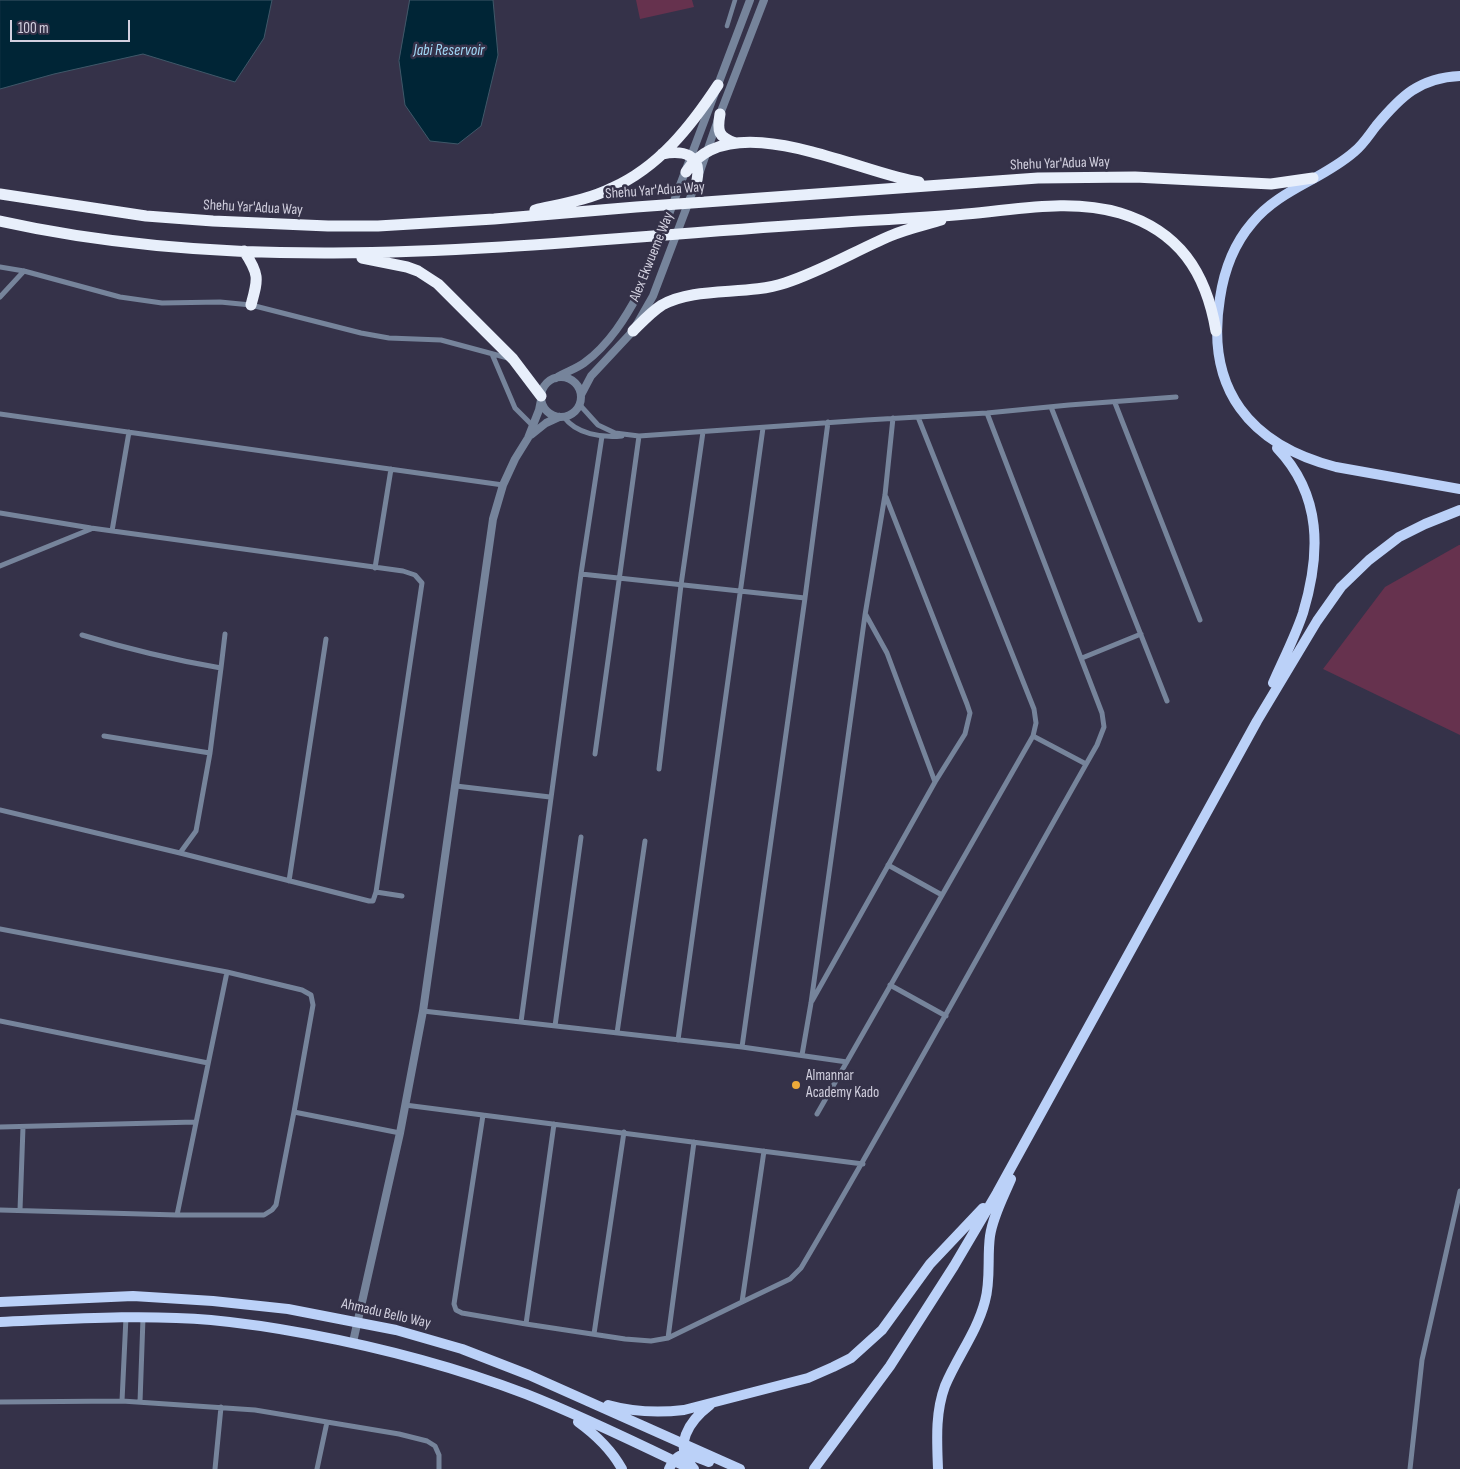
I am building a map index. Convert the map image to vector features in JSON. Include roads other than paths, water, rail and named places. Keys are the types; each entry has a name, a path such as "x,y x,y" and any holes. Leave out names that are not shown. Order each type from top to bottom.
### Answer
{"highway":[{"path":"494,219 573,202 612,189 627,181 662,154 686,131 718,85"},
{"path":"720,114 718,126 721,135 723,138 735,143"},
{"path":"686,172 693,159 707,151 735,143 775,144 798,148 898,178 939,185"},
{"path":"662,154 677,152 693,159 698,169 697,180"},
{"name":"Shehu Yar'Adua Way","path":"0,194 146,216 271,224 378,226 1084,176 1264,184 1313,178"},
{"path":"0,221 66,234 185,248 313,253 419,252 472,250 708,230 966,214 1042,206 1071,206 1120,213 1158,231 1176,245 1199,274 1212,307 1216,331"},
{"path":"633,331 660,306 681,298 696,294 750,291 784,283 822,269 892,236 966,214"},
{"path":"244,251 252,263 258,281 251,305"},
{"path":"313,253 389,262 418,271 446,291 513,359 541,398"}],"main road":[{"path":"1257,721 1302,614 1313,565 1312,510 1303,483 1295,469 1240,410 1222,374 1216,331 1221,291 1227,268 1243,234 1252,222 1278,198 1343,162 1356,150 1394,104 1407,93 1433,80 1460,76"},
{"path":"1268,438 1286,449 1318,463 1460,489"},
{"path":"814,1469 890,1366 954,1266 1030,1133 1257,721 1317,621 1341,587 1369,560 1399,537 1460,510"},
{"path":"938,1469 937,1429 941,1399 950,1374 977,1326 982,1313 986,1298 990,1243 994,1221 1030,1133"},
{"path":"571,1393 613,1406 646,1412 684,1410 808,1378 851,1358 882,1330 930,1264 997,1192"},
{"name":"Ahmadu Bello Way","path":"0,1302 133,1296 183,1299 288,1309 396,1330 462,1349 529,1375 571,1393 684,1449 740,1469"},
{"path":"0,1322 126,1316 212,1320 282,1329 354,1342 394,1351 458,1370 556,1407 671,1465 693,1469"},
{"path":"671,1465 675,1457 684,1449 693,1421 715,1402"},
{"path":"556,1407 594,1434 616,1459 622,1469"},
{"path":"684,1449 693,1469"},
{"path":"684,1449 732,1469"}],"street":[{"path":"727,26 735,0"},
{"path":"693,159 750,0"},
{"name":"Alex Ekwueme Way","path":"580,395 591,376 633,331 654,296 720,114 764,0"},
{"name":"Alex Ekwueme Way","path":"556,378 584,363 597,352 626,316 647,275 686,172"},
{"path":"0,267 24,271 94,291 144,301 220,302 251,305 360,333 388,338 442,340 513,359"},
{"path":"0,297 24,271"},
{"path":"492,354 515,408 534,426"},
{"path":"354,1342 400,1134 423,1011 493,519 503,485 534,426 544,385 556,378 569,379 575,383 580,395 579,404 570,415 546,423 528,438"},
{"path":"579,404 598,425 615,432 639,436 828,422 987,413 1176,397"},
{"path":"541,398 544,409 549,414 563,417 574,427 602,436 627,435"},
{"path":"1115,403 1200,620"},
{"path":"1051,407 1168,700"},
{"path":"483,1115 454,1304 456,1310 462,1313 526,1324 651,1341 668,1338 742,1302 790,1278 801,1268 863,1164 946,1016 1097,745 1104,727 1102,713 1082,658 987,413"},
{"path":"0,414 503,485"},
{"path":"802,1055 811,1004 865,615 885,495 893,418"},
{"path":"817,1114 1033,736 1036,723 1034,709 918,418"},
{"path":"742,1047 806,598 828,422"},
{"path":"678,1040 763,428"},
{"path":"112,531 128,432"},
{"path":"659,769 681,584 703,432"},
{"path":"521,1022 550,797 602,436"},
{"path":"595,754 639,436"},
{"path":"375,568 391,469"},
{"path":"811,1004 935,782 965,734 970,713 885,495"},
{"path":"0,513 91,528 375,568 416,575 422,583 376,892 373,901 0,810"},
{"path":"0,566 91,528"},
{"path":"581,574 806,598"},
{"path":"865,615 887,653 935,782"},
{"path":"180,853 196,831 210,753 225,634"},
{"path":"1082,658 1141,634"},
{"path":"82,635 172,660 221,668"},
{"path":"289,881 326,639"},
{"path":"104,736 210,753"},
{"path":"1033,736 1086,764"},
{"path":"456,786 550,797"},
{"path":"555,1026 581,837"},
{"path":"617,1033 645,841"},
{"path":"888,865 942,894"},
{"path":"376,892 402,896"},
{"path":"0,929 227,972 302,990 311,995 313,1005 276,1205 272,1210 264,1215 177,1215 0,1210"},
{"path":"177,1215 227,972"},
{"path":"890,985 946,1016"},
{"path":"423,1011 742,1047 846,1062"},
{"path":"0,1021 208,1063"},
{"path":"405,1105 863,1164"},
{"path":"294,1112 400,1134"},
{"path":"0,1127 195,1122"},
{"path":"526,1324 554,1124"},
{"path":"20,1210 23,1127"},
{"path":"594,1334 624,1132"},
{"path":"668,1338 694,1142"},
{"path":"742,1302 764,1151"},
{"path":"1410,1469 1422,1360 1460,1191"},
{"path":"122,1401 126,1316"},
{"path":"140,1402 143,1317"},
{"path":"0,1402 122,1401 255,1410 399,1434 427,1441 435,1446 439,1455 439,1469"},
{"path":"215,1469 221,1407"},
{"path":"317,1469 326,1422"}],"water":[{"path":"0,0 272,0 264,38 235,82 143,54 54,74 0,89"},
{"name":"Jabi Reservoir","path":"410,0 493,0 498,55 481,126 458,144 430,141 405,105 399,61"}],"place":[{"name":"Almannar Academy Kado","path":"796,1085"}]}
